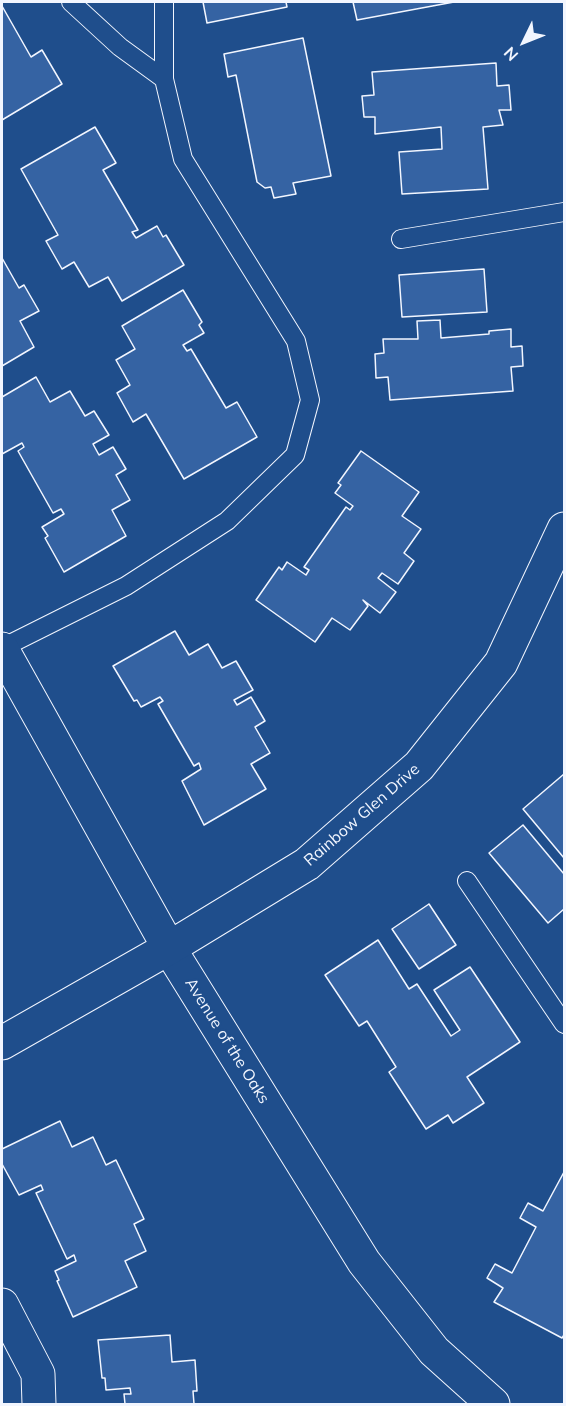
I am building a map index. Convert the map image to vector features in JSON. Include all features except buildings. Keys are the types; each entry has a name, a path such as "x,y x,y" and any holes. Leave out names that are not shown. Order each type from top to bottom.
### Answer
{"street":[{"name":"Rainbow Glen Drive","path":"2,1043 169,948 307,864 419,766 501,663 564,529"},
{"name":"Avenue of the Oaks","path":"2,648 169,948 364,1262 434,1351 492,1404"},
{"path":"2,1305 38,1374 39,1404"}],"lane":[{"path":"70,2 120,46 164,79"},
{"path":"2,648 126,586 227,520 295,454 310,400 296,341 183,159 164,79 164,2"},
{"path":"401,238 564,212"},
{"path":"467,881 564,1024"}]}
